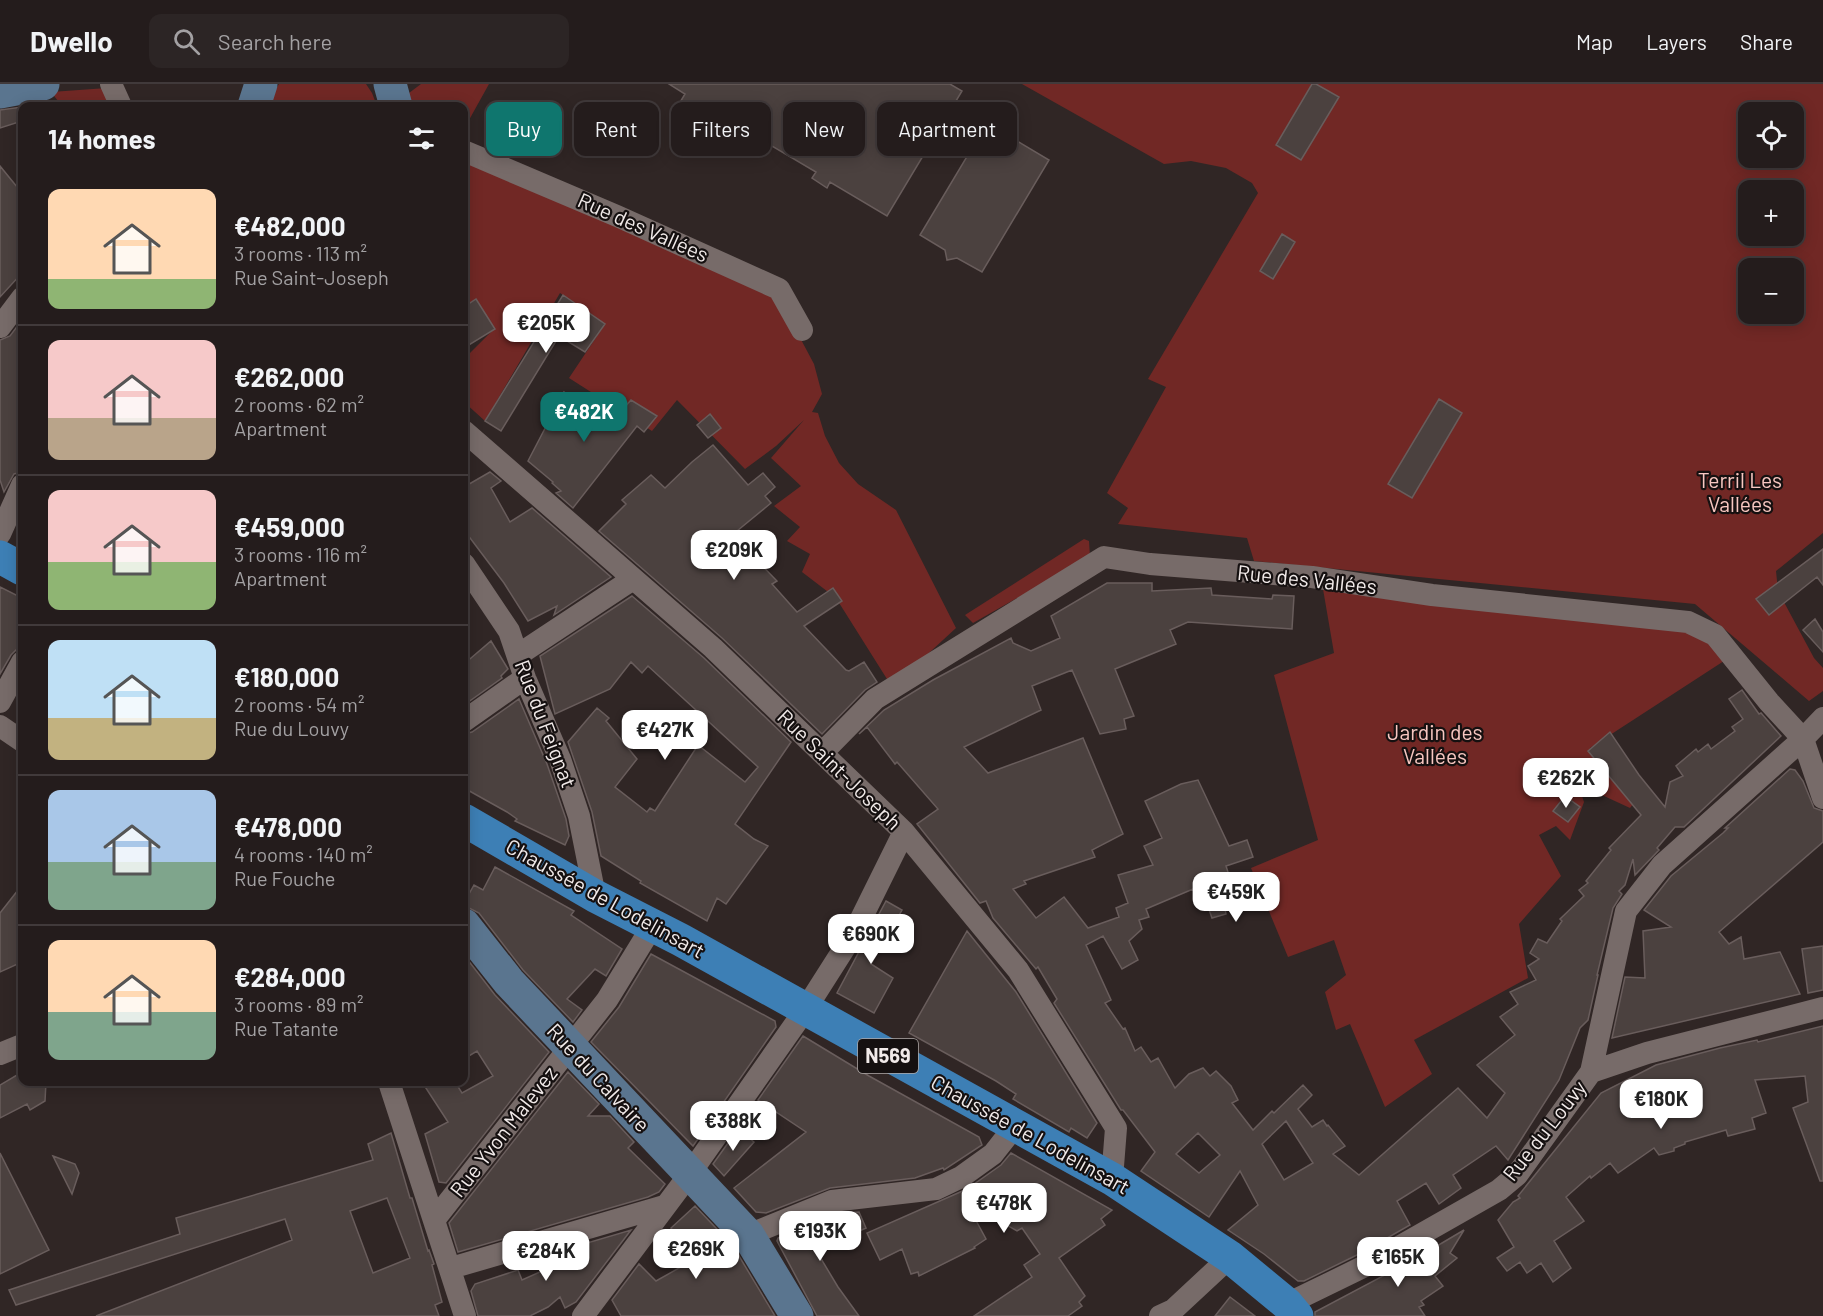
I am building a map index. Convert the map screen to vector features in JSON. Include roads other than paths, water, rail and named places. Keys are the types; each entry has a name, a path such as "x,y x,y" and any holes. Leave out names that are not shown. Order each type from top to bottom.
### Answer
{"main road":[{"path":"0,92 43,84"},
{"path":"255,102 261,84"},
{"path":"390,84 395,102"},
{"name":"Chaussée de Lodelinsart","path":"468,822 595,896 652,925 1112,1179 1230,1257 1292,1310"},
{"name":"Rue du Calvaire","path":"468,930 509,982 748,1235 797,1316"}],"street":[{"path":"111,84 119,102"},
{"name":"Rue des Vallées","path":"468,153 617,216 779,289 802,330"},
{"path":"0,327 18,303"},
{"name":"Rue Saint-Joseph","path":"468,435 713,648 904,832 1018,970 1116,1128 1112,1179"},
{"path":"5,557 18,502"},
{"name":"Rue des Vallées","path":"822,753 875,699 1104,557 1150,564 1312,577 1432,595 1688,622 1715,635 1781,717 1803,739"},
{"name":"Rue du Feignat","path":"468,570 509,632 525,678 560,759 579,816 595,896"},
{"path":"518,655 633,579"},
{"path":"0,702 18,669"},
{"path":"468,718 525,678"},
{"path":"1591,1072 1626,911 1662,865 1803,739 1823,718"},
{"path":"0,726 18,738"},
{"path":"1803,739 1823,798"},
{"path":"583,1316 689,1174 805,1010 854,933 904,832"},
{"name":"Rue Yvon Malevez","path":"435,1219 607,1000 652,925"},
{"name":"Rue du Louvy","path":"1292,1310 1499,1190 1517,1175 1591,1072 1658,1050 1823,1008"},
{"path":"0,1054 18,1047"},
{"path":"390,1086 465,1316"},
{"path":"748,1235 832,1201 936,1189 961,1177 993,1154 1015,1126"},
{"path":"451,1268 664,1206"},
{"path":"1160,1316 1173,1310 1230,1257"}],"park label":[{"name":"Terril Les Vallées","path":"1740,493"},
{"name":"Jardin des Vallées","path":"1435,745"}]}
